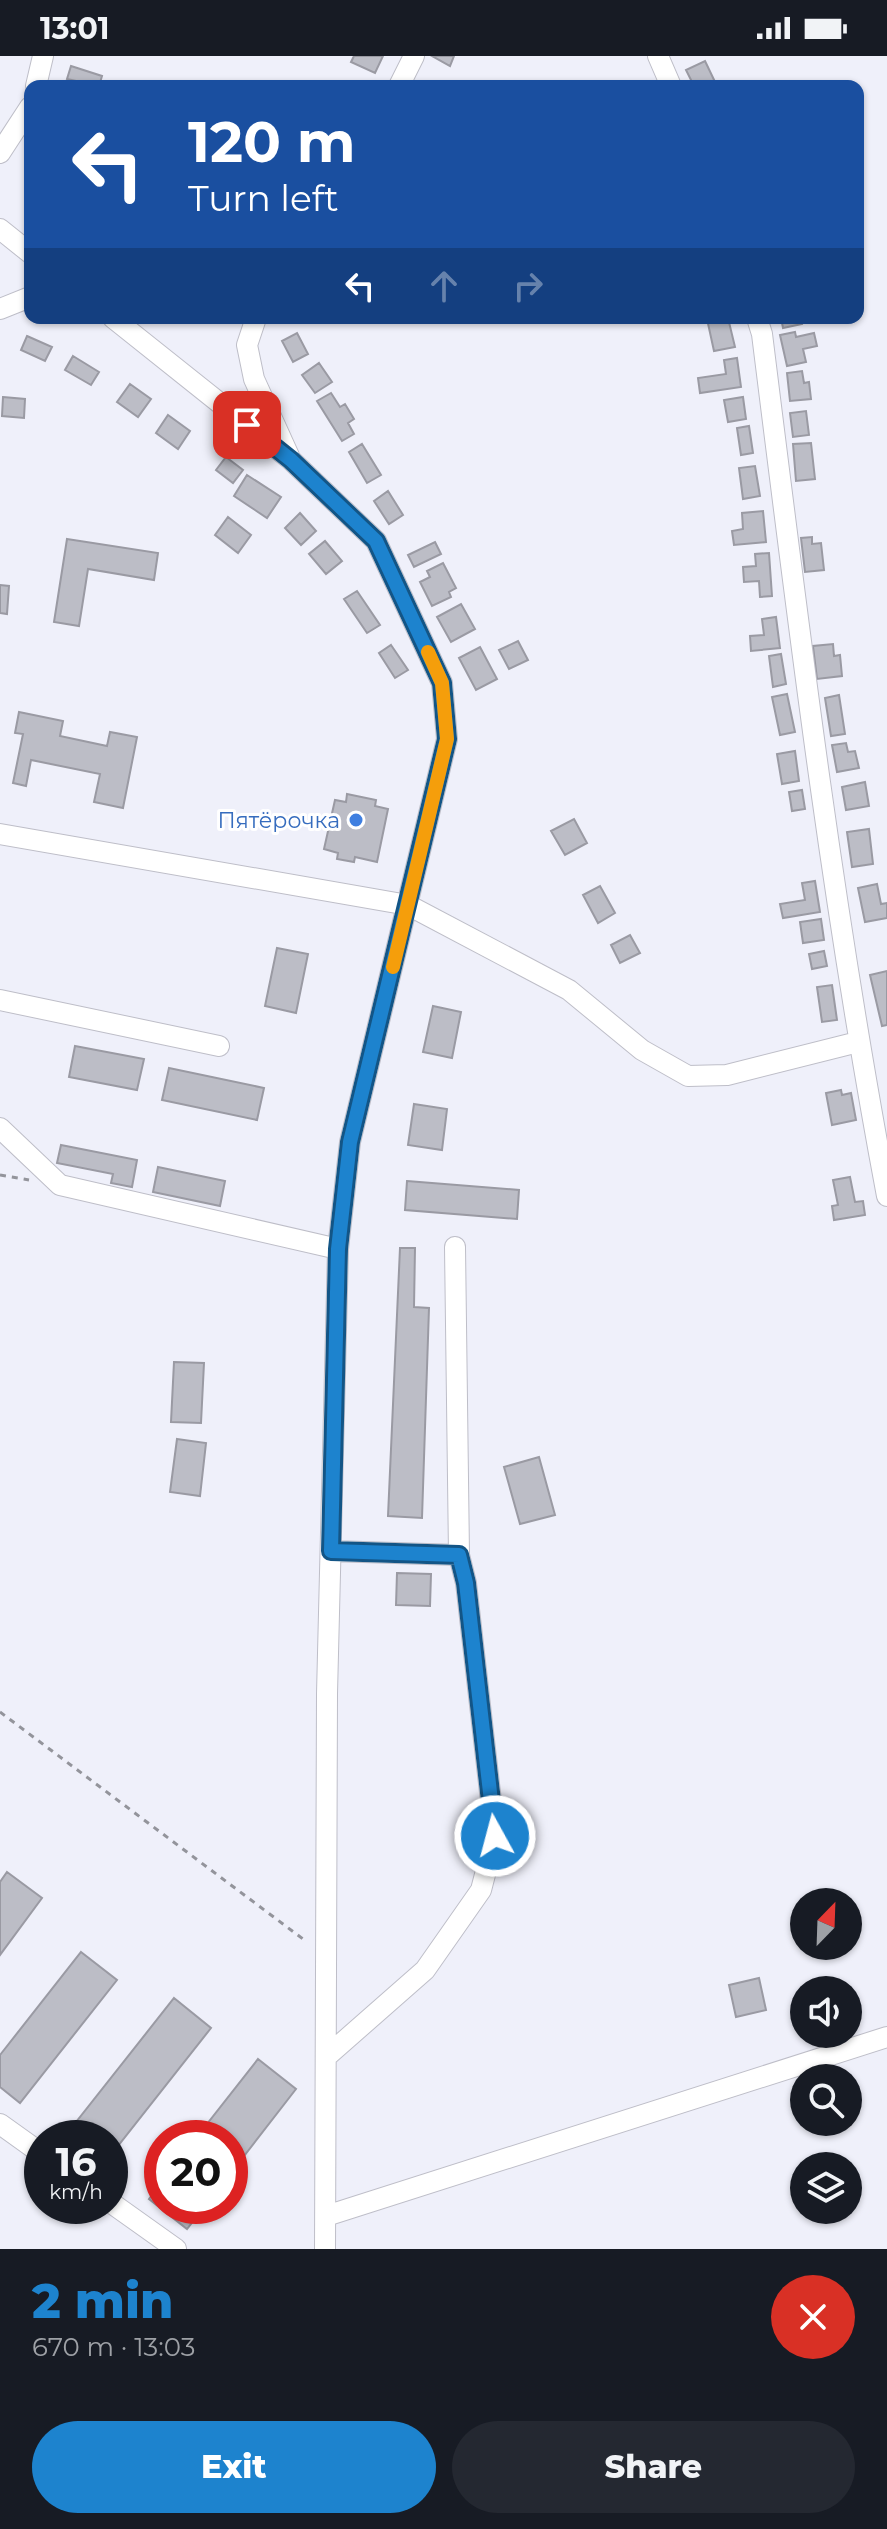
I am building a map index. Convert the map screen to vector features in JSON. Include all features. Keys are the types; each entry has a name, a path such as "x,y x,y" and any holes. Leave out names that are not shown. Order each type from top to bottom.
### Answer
{"street":[{"path":"37,80 43,56"},
{"path":"402,80 414,56"},
{"path":"658,56 668,80"},
{"path":"0,153 24,116"},
{"path":"0,229 24,248"},
{"path":"0,309 24,299"},
{"path":"121,324 291,460 376,541 442,683 447,739 350,1142 338,1249 331,1551 325,2249"},
{"path":"254,324 247,345 254,379 291,460"},
{"path":"759,324 816,773 858,1042 887,1196"},
{"path":"0,834 408,905 569,990 642,1050 688,1076 727,1075 858,1042"},
{"path":"0,1000 219,1046"},
{"path":"0,1128 60,1185 338,1249"},
{"path":"326,2057 425,1970 481,1890 495,1836 466,1583 459,1555 455,1247"},
{"path":"331,1551 459,1555"},
{"path":"326,2216 887,2037"},
{"path":"0,2124 24,2141"},
{"path":"128,2215 176,2249"}],"path":[{"path":"0,1712 326,1956"}],"building":[{"path":"354,56 383,56 375,73 351,62"},
{"path":"432,56 454,56 450,66"},
{"path":"705,61 714,80 691,80 686,70"},
{"path":"71,66 102,76 101,80 67,79"},
{"path":"708,324 729,324 735,347 714,351"},
{"path":"795,332 796,337 814,333 817,346 803,349 806,362 787,366 780,335"},
{"path":"297,333 308,354 293,362 282,341"},
{"path":"27,336 52,347 45,361 21,350"},
{"path":"73,356 99,372 91,385 65,370"},
{"path":"737,358 741,387 700,393 698,378 726,374 724,360"},
{"path":"319,363 332,382 315,393 302,375"},
{"path":"802,371 804,383 809,382 811,399 790,401 787,373"},
{"path":"130,384 151,399 138,417 117,402"},
{"path":"331,393 340,407 345,404 354,419 348,423 354,434 342,441 317,401"},
{"path":"3,397 25,399 24,418 2,416"},
{"path":"743,397 746,419 728,422 724,400"},
{"path":"806,411 809,435 793,437 790,413"},
{"path":"168,415 190,431 178,449 156,433"},
{"path":"749,426 753,453 741,455 737,428"},
{"path":"811,443 815,479 796,481 793,444"},
{"path":"362,444 381,475 367,483 349,452"},
{"path":"226,457 243,470 233,483 216,470"},
{"path":"755,466 760,496 743,499 739,468"},
{"path":"247,475 281,497 267,518 234,496"},
{"path":"388,491 403,515 389,524 374,501"},
{"path":"763,511 766,542 734,545 732,531 743,529 742,513"},
{"path":"300,513 316,531 301,545 285,528"},
{"path":"228,517 251,535 238,553 215,535"},
{"path":"812,537 812,544 821,543 824,570 805,572 801,538"},
{"path":"67,539 158,553 154,580 88,569 79,626 54,622"},
{"path":"325,541 342,561 326,574 309,554"},
{"path":"435,542 441,554 414,567 408,555"},
{"path":"769,553 772,596 760,597 759,581 744,582 743,567 756,566 755,554"},
{"path":"443,563 456,588 449,592 451,597 432,606 420,582 430,577 427,571"},
{"path":"0,585 9,586 7,614 0,613"},
{"path":"357,591 380,625 367,633 344,599"},
{"path":"461,604 475,629 451,642 437,617"},
{"path":"776,617 780,648 751,651 750,636 764,635 762,619"},
{"path":"518,641 528,660 509,669 499,650"},
{"path":"833,644 834,656 840,655 842,676 817,679 813,646"},
{"path":"391,645 408,670 395,678 379,653"},
{"path":"480,647 497,679 476,690 459,658"},
{"path":"781,654 786,684 773,687 769,656"},
{"path":"787,694 795,732 780,735 772,697"},
{"path":"839,695 845,734 831,736 825,698"},
{"path":"19,712 63,721 60,736 107,746 110,732 137,737 123,808 94,802 100,774 31,760 26,786 13,783 23,734 15,733"},
{"path":"846,743 848,752 855,751 859,768 837,772 832,745"},
{"path":"795,751 799,781 782,784 777,754"},
{"path":"865,782 869,806 846,810 842,787"},
{"path":"802,790 805,809 792,811 789,792"},
{"path":"347,794 376,800 375,806 388,809 377,862 355,857 354,862 337,859 338,853 324,849 335,800 346,802"},
{"path":"574,819 587,843 565,855 551,831"},
{"path":"869,829 873,864 852,867 847,832"},
{"path":"815,881 820,912 783,918 780,904 805,900 802,883"},
{"path":"877,884 881,904 887,903 887,918 865,922 858,888"},
{"path":"600,886 615,913 598,923 583,895"},
{"path":"821,919 824,940 803,943 800,922"},
{"path":"630,935 640,953 620,963 611,945"},
{"path":"277,948 308,954 296,1013 265,1006"},
{"path":"824,951 827,966 812,969 809,954"},
{"path":"887,971 887,1025 882,1026 870,975"},
{"path":"832,985 837,1020 822,1022 817,987"},
{"path":"433,1006 461,1012 452,1058 423,1052"},
{"path":"75,1046 144,1059 137,1090 69,1077"},
{"path":"169,1068 264,1088 257,1120 162,1100"},
{"path":"841,1090 842,1095 851,1093 856,1120 832,1125 826,1093"},
{"path":"414,1104 447,1109 442,1150 408,1145"},
{"path":"61,1145 137,1160 132,1187 111,1183 113,1174 57,1163"},
{"path":"158,1167 225,1181 220,1206 153,1192"},
{"path":"850,1177 855,1202 863,1201 865,1215 834,1220 832,1206 838,1205 833,1180"},
{"path":"407,1181 519,1190 517,1219 405,1210"},
{"path":"400,1248 415,1248 414,1307 429,1308 422,1518 388,1516"},
{"path":"174,1362 204,1363 201,1423 171,1422"},
{"path":"177,1439 206,1443 200,1496 170,1492"},
{"path":"539,1457 555,1515 520,1524 504,1467"},
{"path":"397,1573 431,1574 430,1606 396,1605"},
{"path":"7,1872 42,1898 0,1955 0,1882"},
{"path":"81,1952 117,1980 20,2103 0,2087 0,2055"},
{"path":"759,1978 766,2010 736,2017 729,1985"},
{"path":"174,1998 211,2028 128,2133 128,2120 78,2120"},
{"path":"258,2059 296,2089 248,2151 248,2120 210,2120"}],"slow traffic":[{"path":"393,967 447,739 442,683 428,652"}],"place":[{"name":"Пятёрочка","path":"356,820"}],"route":[{"path":"247,425 291,460 376,541 442,683 447,739 350,1142 338,1249 331,1551 459,1555 466,1583 495,1836"}]}
